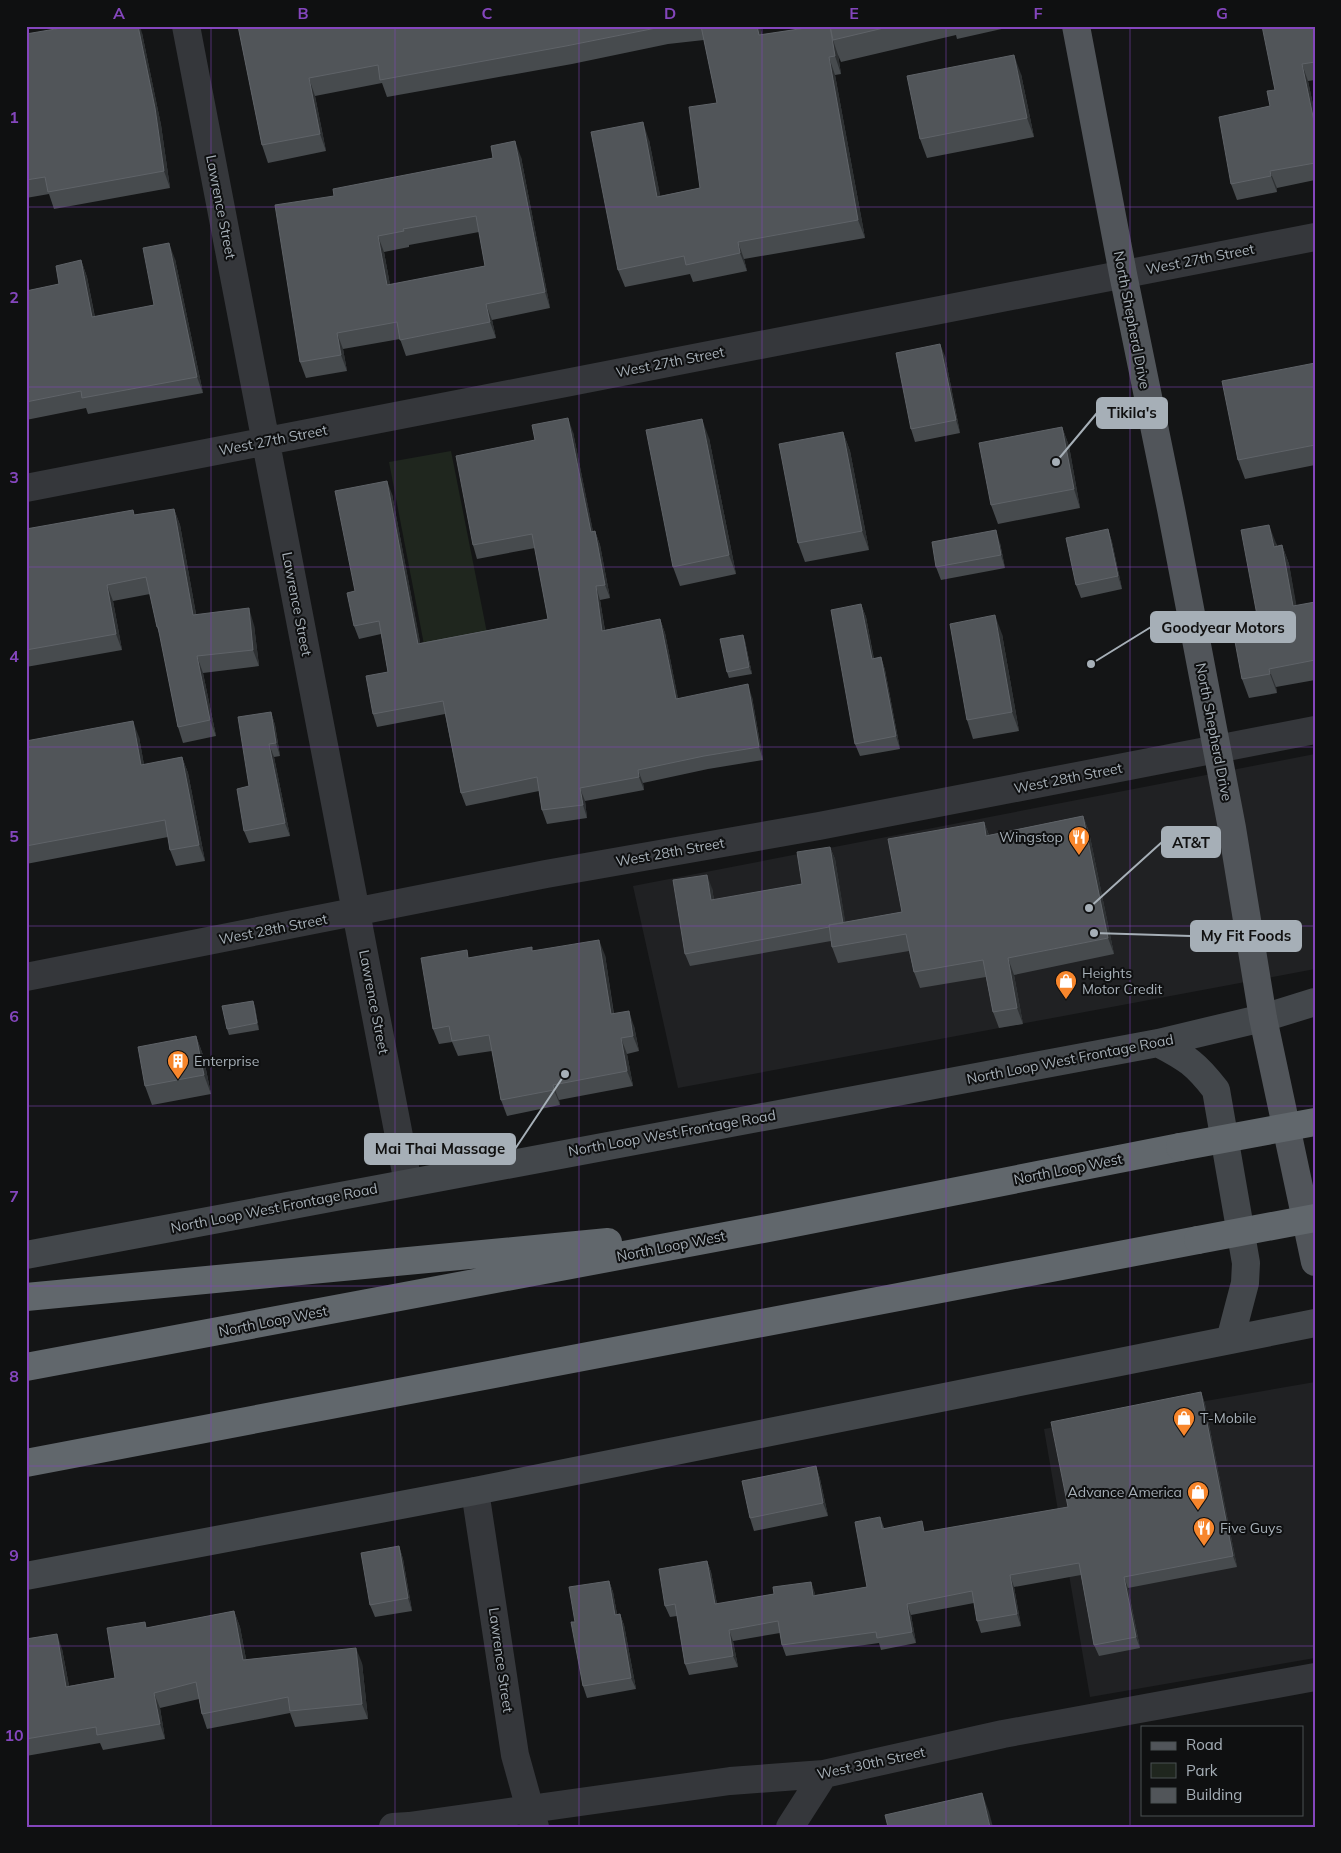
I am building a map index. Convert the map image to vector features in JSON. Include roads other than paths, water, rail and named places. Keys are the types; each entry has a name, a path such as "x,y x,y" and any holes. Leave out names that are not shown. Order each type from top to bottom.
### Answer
{"highway":[{"name":"North Loop West","path":"26,1368 1315,1122"},
{"path":"26,1463 1315,1218"},
{"path":"26,1297 778,1226"},
{"path":"26,1481 190,1431"}],"main road":[{"name":"North Shepherd Drive","path":"1076,26 1123,274 1171,509 1244,895 1262,1018 1315,1262"},
{"name":"North Loop West Frontage Road","path":"26,1255 1158,1043 1262,1018 1315,1002"},
{"path":"1158,1043 1188,1059 1201,1071 1216,1090 1246,1262 1245,1283 1230,1340"},
{"path":"26,1576 475,1491 1315,1323"}],"street":[{"name":"Lawrence Street","path":"186,26 408,1183"},
{"name":"West 27th Street","path":"26,488 1315,237"},
{"name":"West 28th Street","path":"26,977 546,874 819,826 1315,730"},
{"name":"Lawrence Street","path":"475,1491 515,1755 529,1821"},
{"name":"West 30th Street","path":"392,1827 529,1821 730,1781 824,1774 1003,1734 1315,1677"},
{"path":"790,1827 824,1774"}],"place":[{"name":"Tikila's","path":"1056,462"},
{"name":"Goodyear Motors","path":"1091,664"},
{"name":"Wingstop","path":"1079,856"},
{"name":"AT&T","path":"1089,908"},
{"name":"My Fit Foods","path":"1094,933"},
{"name":"Heights Motor Credit","path":"1066,1000"},
{"name":"Mai Thai Massage","path":"565,1074"},
{"name":"Enterprise","path":"178,1080"},
{"name":"T-Mobile","path":"1184,1437"},
{"name":"Advance America","path":"1198,1511"},
{"name":"Five Guys","path":"1204,1547"}]}
